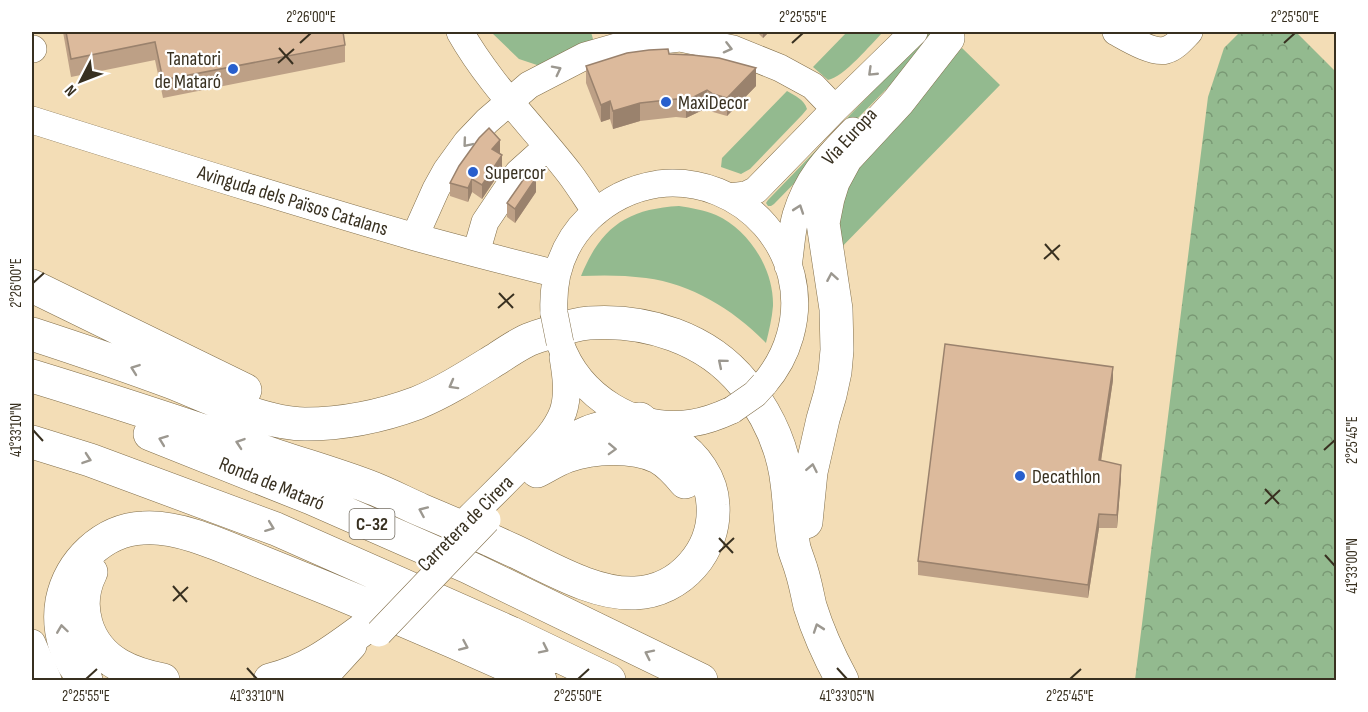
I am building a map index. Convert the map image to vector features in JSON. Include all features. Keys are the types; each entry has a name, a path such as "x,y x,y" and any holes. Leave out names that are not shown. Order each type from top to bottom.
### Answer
{"highway":[{"path":"801,568 806,545 811,472 831,395 837,350 836,309 823,223 828,198 833,182 846,158 898,102 951,35"},
{"path":"35,285 258,397 331,422"},
{"path":"32,334 257,414 280,421 304,424 357,420 416,403 435,395 529,339 573,326 611,322 635,324 657,328 679,336 713,355 730,369 745,385 774,433 784,464 794,548 818,630 842,681"},
{"path":"32,376 169,419 368,487 581,582 603,590 634,593 659,589 684,574 702,552 713,525 713,498 701,469 691,456 674,441 638,419"},
{"name":"Ronda de Mataró","path":"32,396 140,431 311,498 468,567 701,681"},
{"name":"Ronda de Mataró","path":"32,442 90,460 276,529 511,633 609,681"},
{"path":"536,561 569,564 623,579 655,575 675,563 684,552 695,528 696,516 692,492 680,475 665,462 646,453 608,448 590,450 564,457 537,471"},
{"path":"86,681 66,651 62,636 60,620 64,591 71,575 84,556 108,538 132,529 162,528 193,536 285,571 432,631 540,681"},
{"path":"163,681 132,671 107,656 92,638 84,616 82,602 92,570 111,552 133,542 156,540 190,547 260,571 402,627 432,631"},
{"path":"270,681 322,659 370,628"}],"street":[{"path":"460,32 468,47 508,101 570,174 596,212"},
{"name":"Via Europa","path":"730,197 746,195 756,190 914,32"},
{"path":"1116,32 1143,45 1165,51 1173,47 1189,32"},
{"name":"Via Europa","path":"789,266 796,216 813,176 822,163 874,108 951,35"},
{"path":"415,236 436,189 467,142 487,121 529,85 585,56 605,41 627,44 655,36 680,38 733,49 813,86 835,109"},
{"name":"Avinguda dels Països Catalans","path":"32,120 415,236 556,274"},
{"path":"476,253 485,222 518,173 547,147"},
{"name":"Carretera de Cirera","path":"322,681 370,628 478,518 548,438 563,412 579,394 566,380 553,299 556,274 562,258 572,239 596,212 622,195 652,185 668,183 715,190 743,205 766,226 789,266"},
{"path":"579,394 605,402 620,412 638,419 664,424 692,423 719,416 744,403 764,384 780,361 791,335 795,308 789,266"},
{"name":"Carretera de Cirera","path":"478,518 537,471 562,445 581,432 603,423 638,419"},
{"name":"Carretera de Cirera","path":"334,681 370,628"},
{"path":"32,643 48,681"}],"green space":[{"path":"491,32 591,32 593,39 588,51 543,67 519,59"},
{"path":"847,32 883,32 849,67 828,80 813,67"},
{"path":"930,32 942,32 774,204 768,206 766,203 768,200"},
{"path":"1240,32 1296,32 1336,72 1336,680 1135,680 1208,97 1224,48"},
{"path":"962,48 1000,85 833,256 841,183 853,162"},
{"path":"787,91 799,98 806,106 807,109 802,115 750,169 741,174 721,167 722,158"},
{"path":"679,206 707,212 728,222 739,230 757,252 769,278 772,292 773,311 766,343 740,320 711,300 680,286 638,277 581,276 597,245 618,224 645,211"}],"building":[{"path":"66,32 343,32 345,45 163,80 155,42 71,59"},
{"path":"668,49 669,54 719,58 756,68 727,98 707,90 686,101 676,99 640,103 613,111 610,101 601,105 586,66 627,53"},
{"path":"489,128 500,140 492,149 502,155 482,185 472,179 468,188 450,183 459,166"},
{"path":"528,173 536,178 515,209 507,203"},
{"name":"Decathlon","path":"945,344 1113,367 1099,460 1121,465 1117,515 1099,514 1088,585 918,561"}],"place":[{"name":"Tanatori de Mataró","path":"233,69"},
{"name":"MaxiDecor","path":"666,102"},
{"name":"Supercor","path":"473,172"},
{"name":"Decathlon","path":"1020,476"}]}
